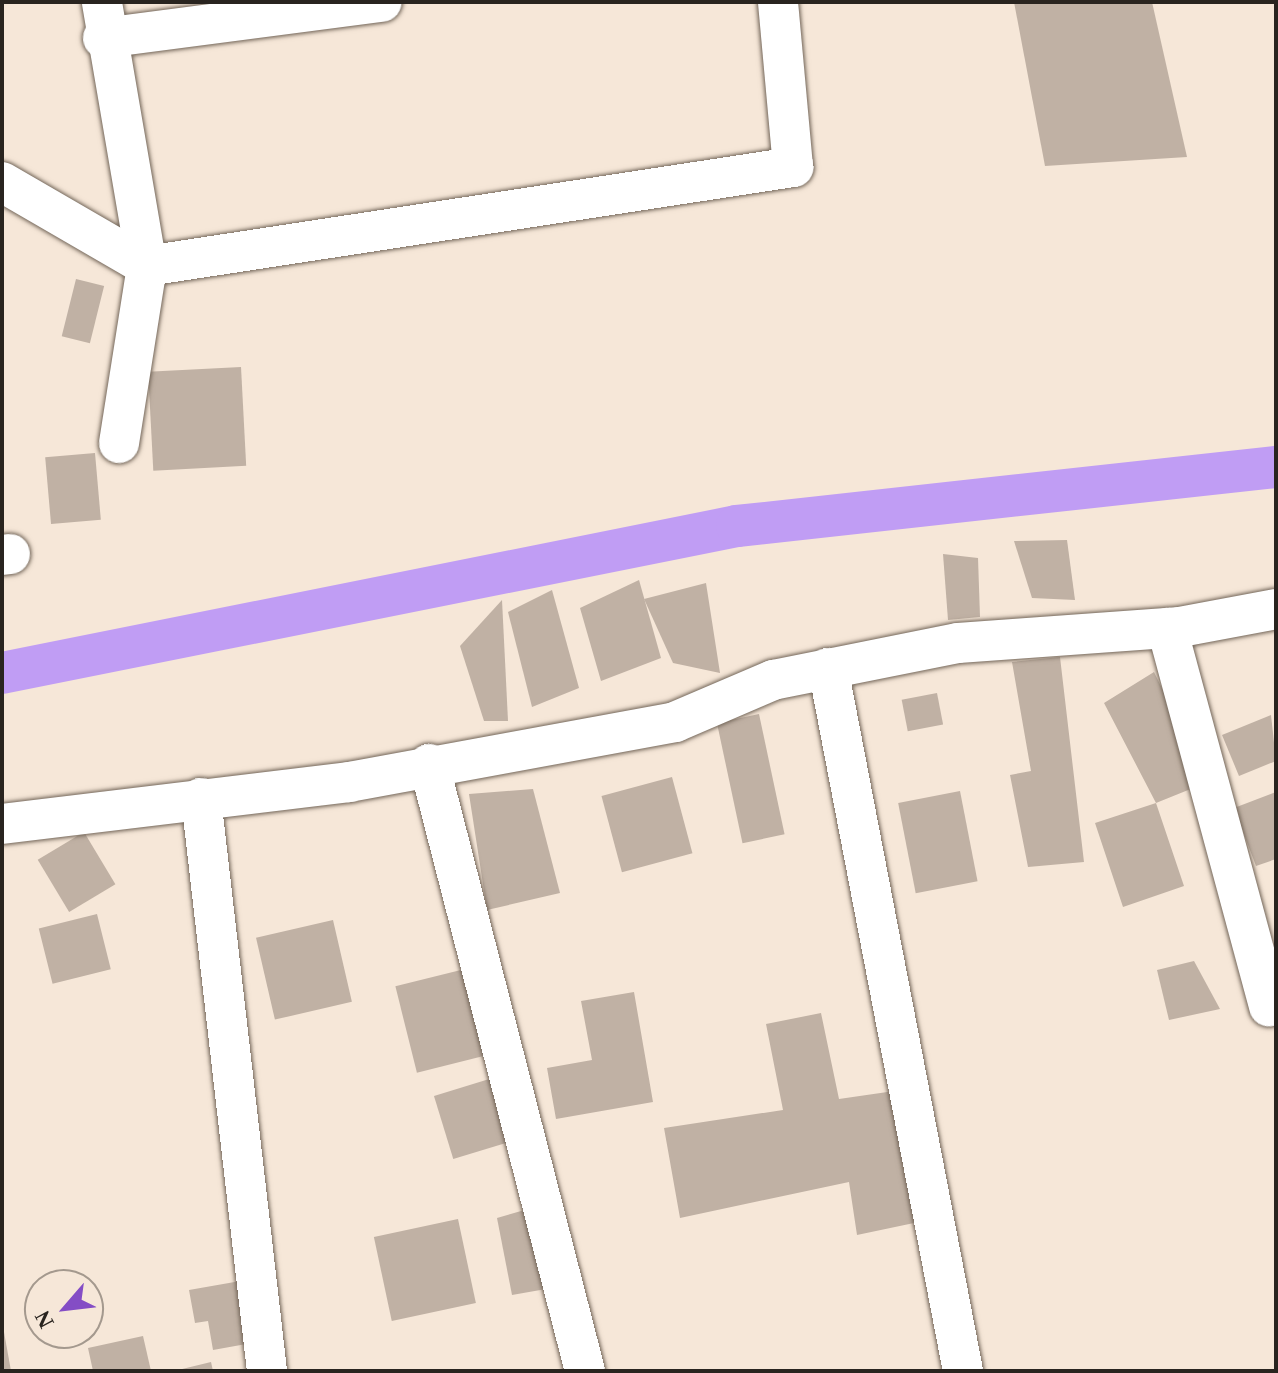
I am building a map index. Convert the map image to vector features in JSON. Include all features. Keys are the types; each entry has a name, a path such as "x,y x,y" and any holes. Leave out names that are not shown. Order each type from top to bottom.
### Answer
{"street":[{"path":"119,443 147,266 102,20 382,2"},
{"path":"2,182 147,266 793,167 778,2"},
{"path":"2,824 349,782 429,764 675,722 773,680 958,643 1167,628 1276,609"},
{"path":"1167,628 1269,1006"},
{"path":"828,668 963,1371"},
{"path":"429,764 585,1371"},
{"path":"201,798 267,1371"}],"building":[{"path":"1014,2 1152,2 1187,157 1045,166"},
{"path":"76,279 104,286 90,343 62,336"},
{"path":"241,367 246,466 153,471 148,372"},
{"path":"95,453 101,520 51,524 45,457"},
{"path":"1067,540 1075,600 1032,598 1014,541"},
{"path":"943,554 978,558 980,617 948,620"},
{"path":"639,580 661,658 601,681 580,608"},
{"path":"706,583 720,673 673,663 644,599"},
{"path":"552,590 579,688 532,707 508,612"},
{"path":"502,600 508,721 484,721 460,646"},
{"path":"1060,657 1084,862 1028,867 1010,775 1031,771 1012,662"},
{"path":"1154,672 1208,782 1156,803 1104,703"},
{"path":"937,693 943,724 908,731 902,700"},
{"path":"759,714 785,834 743,843 717,723"},
{"path":"1271,715 1276,761 1239,776 1222,735"},
{"path":"672,777 692,853 622,872 601,796"},
{"path":"533,789 560,893 487,910 469,794"},
{"path":"960,791 978,881 916,893 898,803"},
{"path":"1276,792 1276,859 1256,866 1234,808"},
{"path":"1156,803 1184,886 1123,907 1095,823"},
{"path":"84,832 115,884 69,912 38,860"},
{"path":"97,914 111,969 53,984 39,929"},
{"path":"333,920 352,1002 275,1020 256,938"},
{"path":"1194,961 1220,1009 1169,1020 1157,970"},
{"path":"473,967 495,1053 417,1073 395,986"},
{"path":"634,992 653,1102 556,1119 547,1068 592,1060 581,1001"},
{"path":"821,1013 839,1099 908,1089 933,1219 857,1235 849,1182 680,1218 664,1128 783,1110 766,1024"},
{"path":"499,1076 518,1139 453,1159 434,1096"},
{"path":"542,1205 563,1286 512,1295 497,1218"},
{"path":"458,1219 476,1303 392,1321 374,1237"},
{"path":"246,1280 258,1342 213,1350 208,1321 195,1323 189,1290"},
{"path":"4,1332 11,1371 2,1371"},
{"path":"143,1336 151,1371 93,1371 88,1349 104,1349 104,1345"},
{"path":"211,1362 213,1371 178,1371 178,1370"}],"waterway":[{"path":"2,673 737,526 1276,467"}]}
